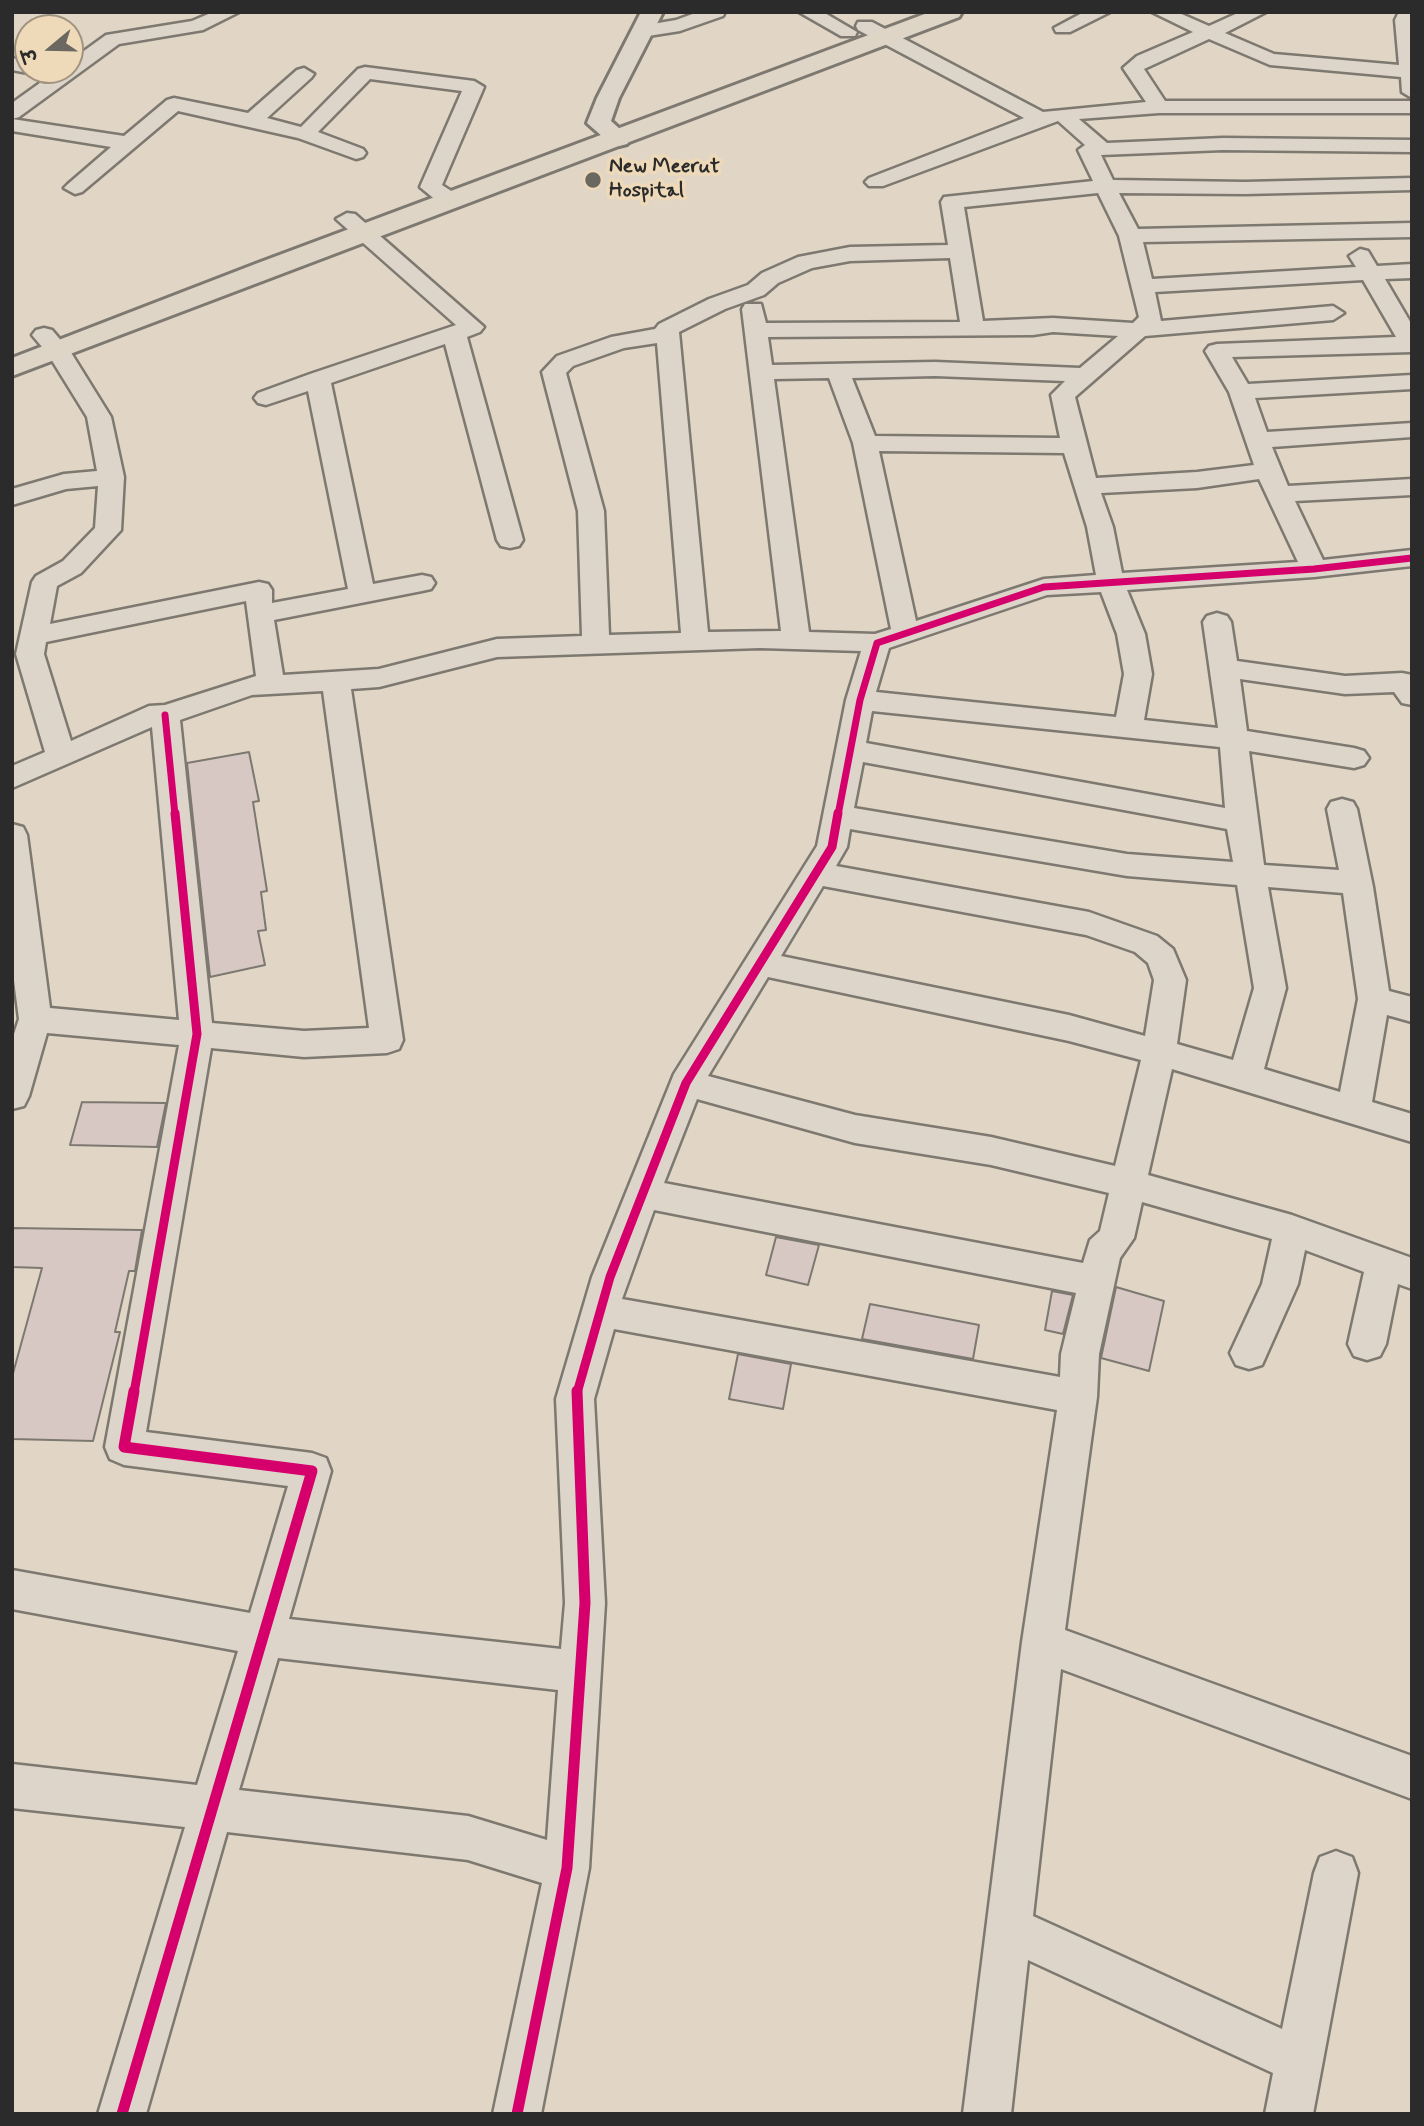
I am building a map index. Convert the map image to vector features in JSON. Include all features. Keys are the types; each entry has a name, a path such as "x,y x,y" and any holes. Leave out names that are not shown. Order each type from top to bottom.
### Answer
{"main road":[{"path":"609,131 903,12"},
{"path":"12,368 51,343 356,226 609,131 886,37 951,12"},
{"path":"12,347 51,343"}],"street":[{"path":"84,59 118,30 196,26 230,12"},
{"path":"609,131 647,22 680,25 716,12"},
{"path":"808,12 886,37 1040,119"},
{"path":"1063,28 1101,12"},
{"path":"1161,12 1208,33 1274,74 1410,82 1408,21"},
{"path":"1159,107 1133,68 1257,12"},
{"path":"305,134 365,73 474,87 441,194"},
{"path":"251,120 304,74"},
{"path":"1274,74 1288,106"},
{"path":"12,113 52,84"},
{"path":"75,188 174,104 305,134 356,153"},
{"path":"876,182 1040,119 1062,114 1159,107 1412,107"},
{"path":"1209,108 1244,188"},
{"path":"1062,114 1102,149"},
{"path":"12,125 128,143"},
{"path":"1128,730 1138,674 1131,634 1110,582 1100,527 1074,446 1063,395 1151,319 1130,236 1088,150 1223,144 1412,146"},
{"path":"973,328 952,202 1105,186 1244,188 1412,184"},
{"path":"266,398 472,327 356,226"},
{"path":"1130,236 1412,230"},
{"path":"1314,569 1268,470 1241,392 1217,351 1411,343 1368,273 1348,231"},
{"path":"695,641 667,329 755,290 770,278 817,260 850,254 959,251"},
{"path":"1143,286 1412,271"},
{"path":"755,290 753,307 796,640"},
{"path":"758,330 1053,325 1138,330 1333,313"},
{"path":"454,333 510,540"},
{"path":"596,645 590,511 554,372 565,361 608,346 667,334"},
{"path":"51,343 100,416 111,477 108,530 72,567 45,582 25,650 61,757"},
{"path":"762,372 935,369 1086,375"},
{"path":"517,2114 567,1868 585,1602 575,1399 610,1277 645,1194 686,1083 832,847 860,700 891,638 865,443 838,371"},
{"path":"318,379 362,594"},
{"path":"1241,392 1412,382"},
{"path":"1259,440 1412,430"},
{"path":"865,443 1074,446"},
{"path":"1086,486 1197,480 1268,470"},
{"path":"12,497 64,482 111,477"},
{"path":"1280,494 1412,487"},
{"path":"12,778 159,713 165,715 250,685 379,678 498,648 891,638 1044,587 1314,569 1412,558"},
{"path":"259,614 422,583"},
{"path":"25,650 259,590 259,614 271,684"},
{"path":"1217,622 1241,821 1270,988 1245,1076"},
{"path":"1224,668 1345,685 1402,682 1412,696"},
{"path":"25,1037 197,1034 304,1044 387,1040 336,681"},
{"path":"860,700 1233,739 1354,758"},
{"path":"122,2114 312,1471 124,1447 197,1034 165,715"},
{"path":"851,750 1241,821"},
{"path":"1342,808 1357,883 1374,999 1354,1108"},
{"path":"838,816 1127,865 1357,883"},
{"path":"12,835 25,1037 12,1096"},
{"path":"816,874 1089,924 1146,944 1162,957 1170,980 1159,1052 1130,1184 1116,1238 1103,1251 1080,1354 1078,1396 1042,1643 986,2114"},
{"path":"761,964 1069,1028 1245,1076 1412,1128"},
{"path":"1374,999 1412,1010"},
{"path":"686,1083 855,1129 991,1151 1130,1184 1292,1230 1398,1269 1367,1344"},
{"path":"645,1194 1097,1281"},
{"path":"1249,1353 1280,1284 1292,1230"},
{"path":"602,1311 1078,1396"},
{"path":"12,1589 264,1636 580,1672"},
{"path":"1042,1643 1412,1778"},
{"path":"12,1786 468,1838 567,1868"},
{"path":"1289,2114 1336,1873"},
{"path":"1009,1928 1299,2061"}],"building":[{"path":"249,752 259,801 253,802 267,891 261,892 266,930 258,931 265,965 210,977 187,763"},
{"path":"82,1102 166,1103 157,1147 70,1145"},
{"path":"12,1228 142,1230 135,1271 129,1271 115,1332 120,1332 93,1441 12,1439 12,1377 42,1268 12,1267"},
{"path":"776,1237 819,1245 808,1285 766,1275"},
{"path":"1116,1287 1164,1301 1149,1371 1101,1358"},
{"path":"1052,1291 1073,1295 1063,1334 1045,1330"},
{"path":"870,1304 979,1325 973,1359 862,1339"},
{"path":"738,1354 791,1364 783,1409 729,1399"}],"cycle path":[{"path":"517,2114 567,1868 585,1603 575,1399 610,1277 686,1083 832,847 860,700 877,643 1044,587 1314,569 1412,558"},
{"path":"122,2114 312,1471 124,1447 197,1034 165,715"}],"place":[{"name":"New Meerut Hospital","path":"593,180"}]}
